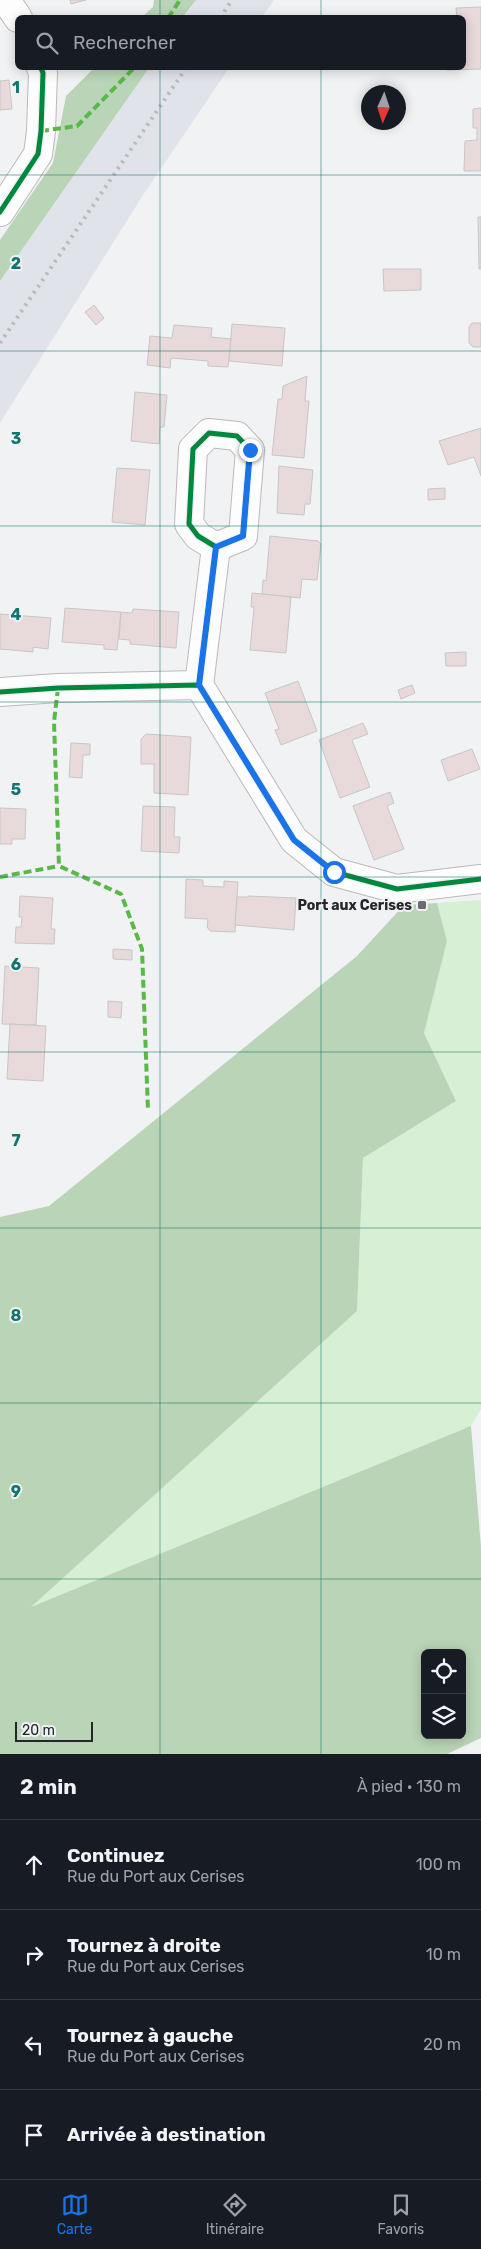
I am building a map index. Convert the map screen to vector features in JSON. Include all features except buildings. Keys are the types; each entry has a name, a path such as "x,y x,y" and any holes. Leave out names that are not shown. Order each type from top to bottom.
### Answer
{"street":[{"path":"6,0 16,15"},
{"path":"0,212 38,154 41,131 42,70"},
{"path":"216,547 199,685 294,840 334,872 397,889 481,879"},
{"path":"0,692 58,688 199,685"}],"shaded area":[{"path":"196,0 274,0 263,15 186,15"},
{"path":"148,70 228,70 143,195 0,423 0,281"}],"green space":[{"path":"154,0 196,0 185,15 144,15 153,7"},
{"path":"92,70 148,70 0,281 0,240 53,163 66,96"},
{"path":"481,900 481,1409 471,1426 29,1608 357,1311 363,1158 456,1101 424,1033 447,941 437,903"},
{"path":"437,903 447,941 424,1033 456,1101 363,1158 357,1311 31,1607 471,1426 481,1547 481,1738 447,1754 0,1754 0,1217 49,1206 357,956 404,905"}],"railway":[{"path":"222,15 232,0"},
{"path":"0,343 185,70"}],"marked path":[{"path":"170,15 180,0"},
{"path":"41,131 77,126 132,70"},
{"path":"58,688 54,722 59,866 121,894 142,949 148,1111"},
{"path":"0,877 59,866"}],"cycle path":[{"path":"0,212 38,154 41,131 42,70"},
{"path":"199,685 216,547 243,536 250,450 237,436 209,433 193,449 189,524 198,536 216,547"},
{"path":"0,692 58,688 199,685 294,840 334,872 397,889 481,879"}],"place":[{"name":"Port aux Cerises","path":"422,905"}],"route":[{"path":"250,450 243,536 216,547 199,685 294,840 334,872"}]}
